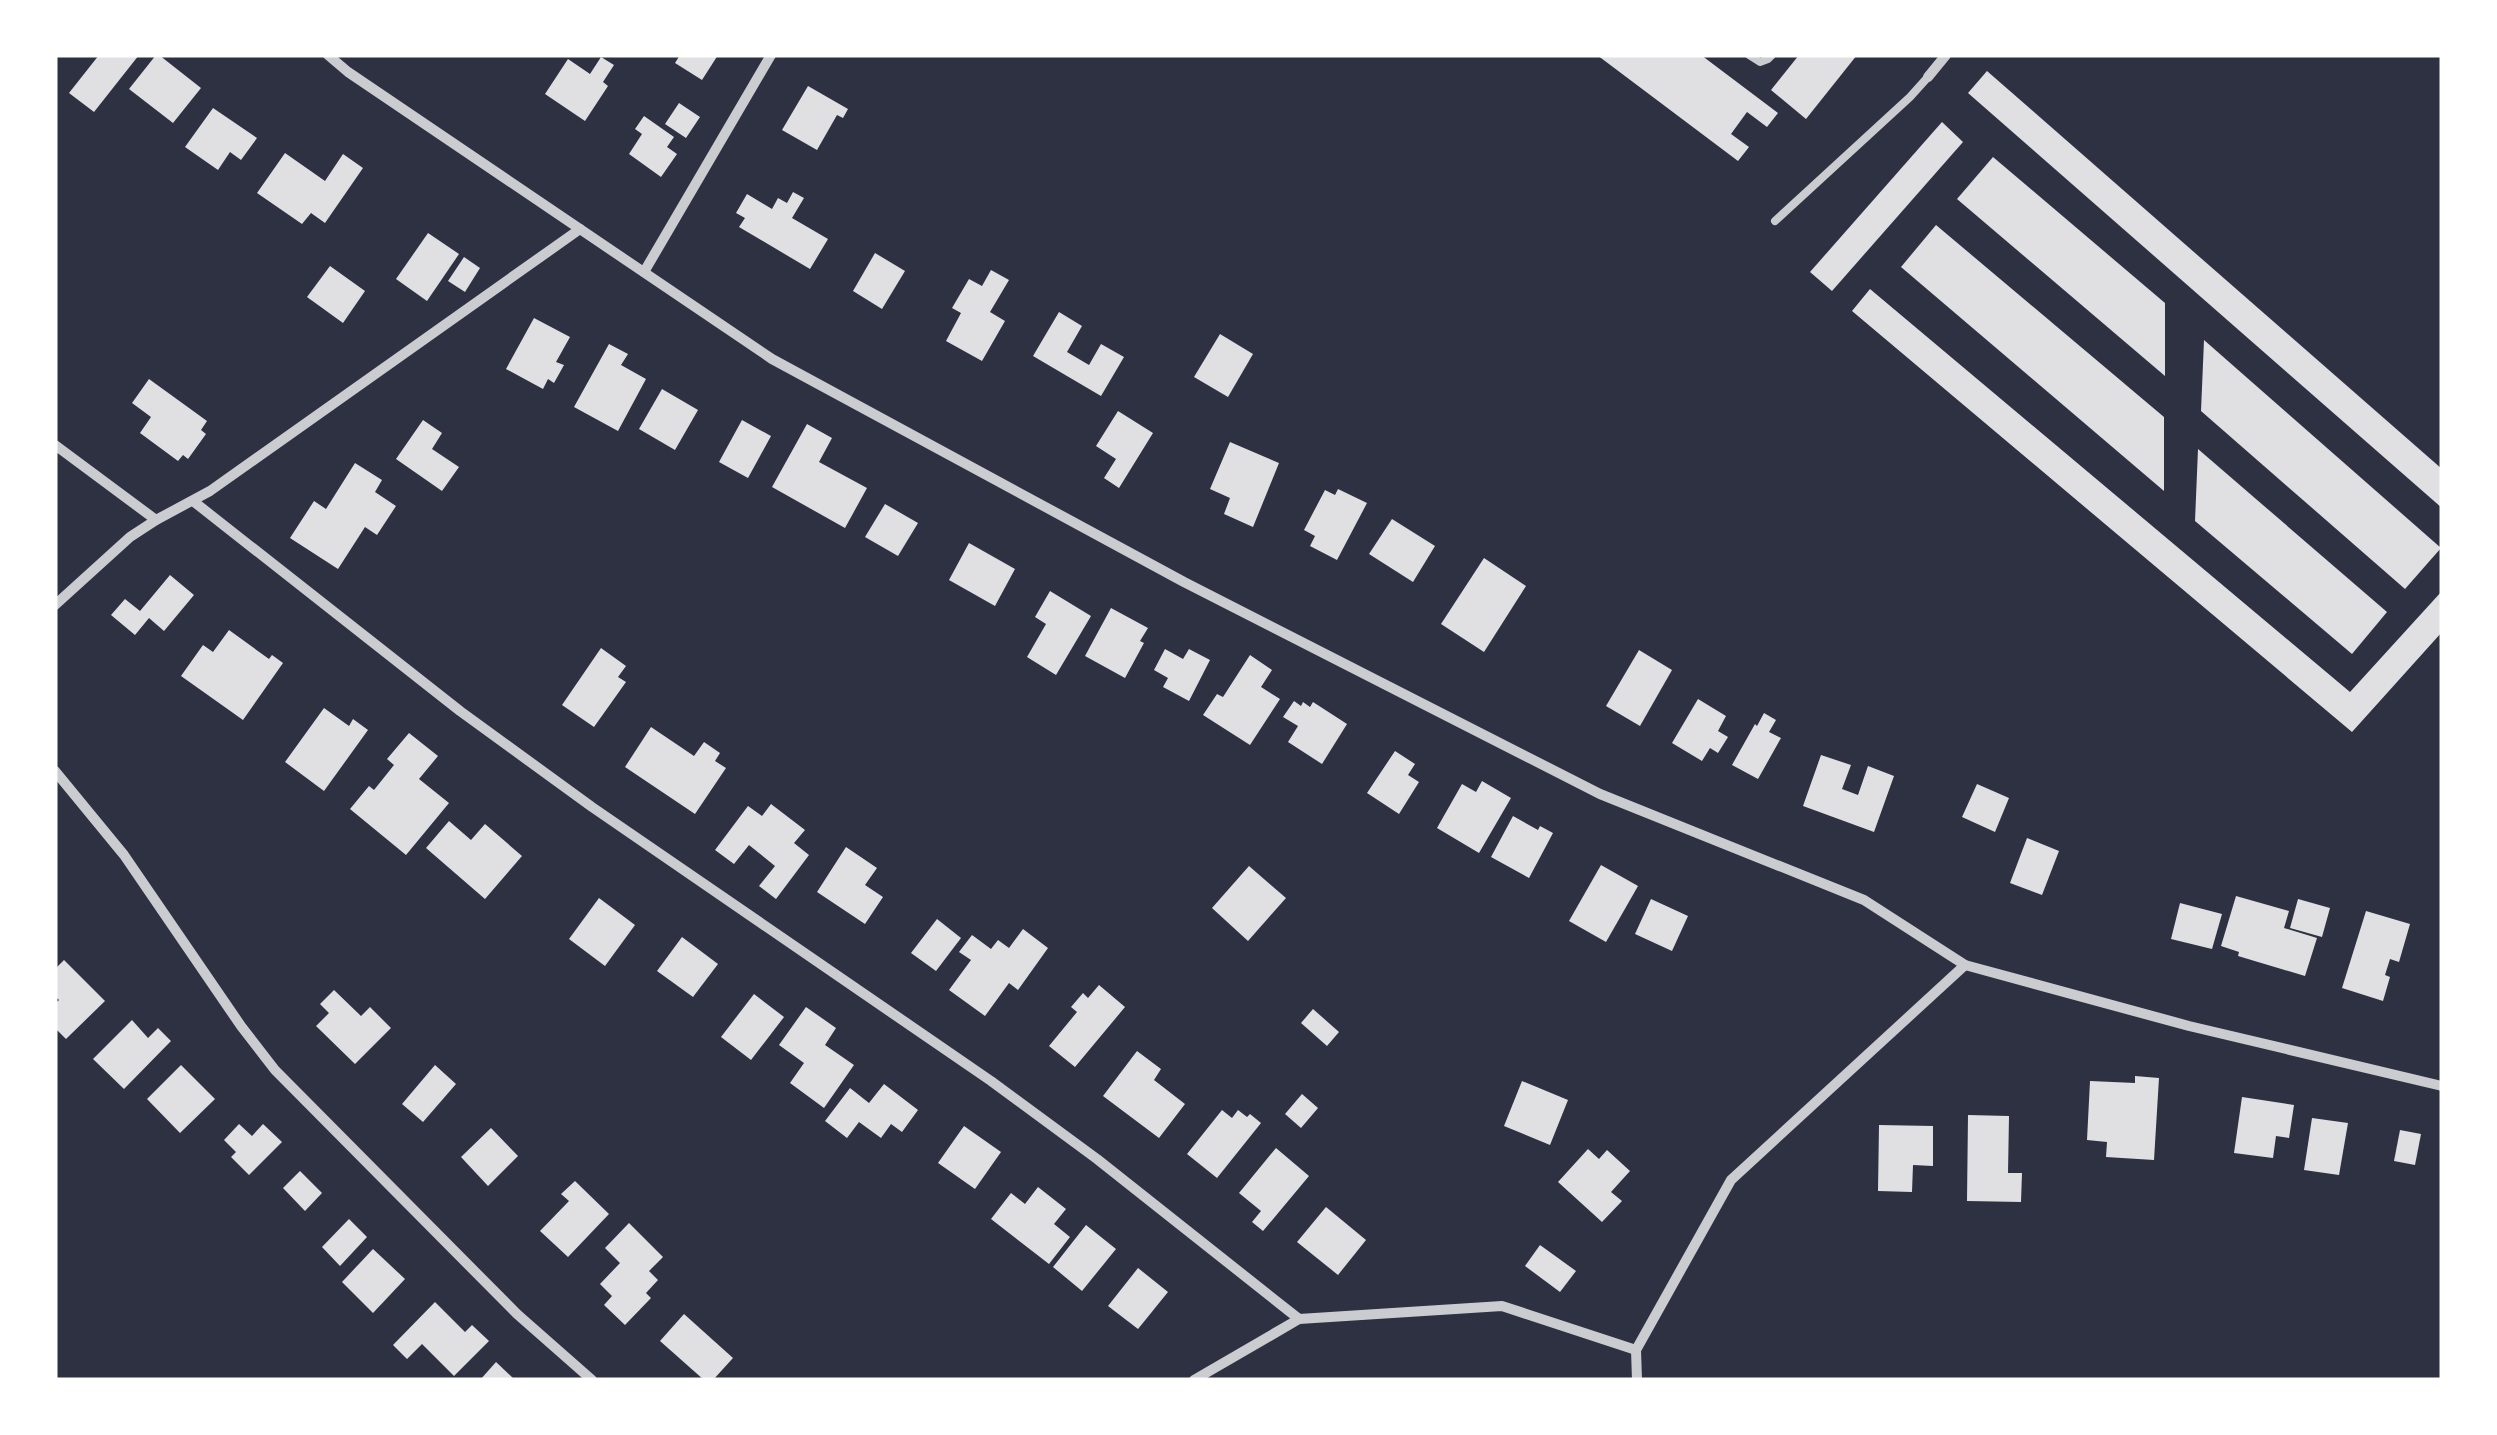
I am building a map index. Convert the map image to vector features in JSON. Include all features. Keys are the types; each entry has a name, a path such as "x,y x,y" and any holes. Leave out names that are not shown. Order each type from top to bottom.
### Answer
{"street":[{"path":"328,55 772,359 1184,582 1600,794 1864,900 1966,964 2189,1026 2442,1086"},
{"path":"644,272 771,55"},
{"path":"1928,77 1946,55"},
{"path":"55,605 130,538 193,501 580,229"},
{"path":"55,445 156,520"},
{"path":"193,501 487,732 1004,1090 1298,1318"},
{"path":"55,771 124,856 240,1026 275,1070 518,1314 592,1380"},
{"path":"1637,1380 1636,1350 1731,1180 1966,964"},
{"path":"1194,1380 1298,1318 1502,1306 1636,1350"}],"lane":[{"path":"1749,55 1760,62 1772,55"},
{"path":"1775,221 1928,77"}],"building":[{"path":"99,55 139,55 94,112 69,93"},
{"path":"156,55 201,88 173,123 129,89"},
{"path":"680,55 718,55 702,80 675,63"},
{"path":"1597,55 1701,55 1778,113 1767,127 1747,112 1731,134 1749,147 1738,161"},
{"path":"1799,55 1857,55 1806,119 1771,90"},
{"path":"601,57 614,65 603,82 608,86 585,121 545,94 568,59 590,74"},
{"path":"1987,71 2442,469 2442,508 1968,93"},
{"path":"808,86 848,109 843,118 837,115 817,150 782,130"},
{"path":"679,103 700,117 686,138 665,124"},
{"path":"213,108 257,138 241,160 230,152 218,170 185,147"},
{"path":"644,116 674,137 667,147 677,154 661,177 629,154 642,134 635,129"},
{"path":"1942,122 1963,142 1832,291 1810,272"},
{"path":"285,153 325,181 343,154 363,168 325,223 311,213 302,224 257,193"},
{"path":"1993,157 2165,303 2165,376 1957,199"},
{"path":"793,192 804,198 792,218 828,239 810,269 739,227 745,218 736,213 747,194 772,209 778,198 787,203"},
{"path":"1936,225 2164,417 2164,491 1901,267"},
{"path":"428,233 459,254 427,301 396,279"},
{"path":"875,253 905,271 882,309 853,291"},
{"path":"464,257 480,268 465,292 448,281"},
{"path":"330,266 365,291 343,323 307,297"},
{"path":"991,270 1009,280 990,312 1005,321 982,361 946,341 961,313 952,308 969,279 982,286"},
{"path":"1870,289 2350,692 2442,591 2442,632 2352,732 1852,311"},
{"path":"1059,312 1082,326 1067,352 1089,365 1101,344 1124,357 1101,396 1033,356"},
{"path":"534,318 570,337 556,362 564,365 554,383 548,379 543,389 506,369"},
{"path":"1220,334 1253,354 1228,397 1194,377"},
{"path":"2204,340 2441,548 2405,589 2201,411"},
{"path":"609,344 628,354 621,365 646,379 618,431 574,407"},
{"path":"149,379 207,421 201,430 206,434 188,459 183,455 178,461 140,433 151,417 132,403"},
{"path":"662,389 698,410 675,450 639,429"},
{"path":"1118,411 1153,433 1119,488 1104,478 1116,459 1096,446"},
{"path":"423,420 442,433 432,449 459,467 442,491 396,459"},
{"path":"742,420 771,436 748,478 719,462"},
{"path":"807,424 832,438 819,462 867,488 845,528 772,487"},
{"path":"1230,442 1279,463 1253,527 1224,514 1230,498 1210,489"},
{"path":"2198,449 2387,612 2352,654 2195,521"},
{"path":"355,463 382,480 375,492 396,506 377,535 365,527 338,569 290,538 314,501 326,509"},
{"path":"1338,489 1367,503 1337,560 1310,546 1315,536 1304,530 1325,490 1335,495"},
{"path":"885,504 918,523 898,556 865,537"},
{"path":"1392,519 1435,546 1413,582 1369,554"},
{"path":"969,543 1015,569 995,606 949,580"},
{"path":"1484,558 1526,586 1484,652 1441,624"},
{"path":"170,575 194,595 164,631 149,618 135,635 111,615 125,599 140,611"},
{"path":"1050,591 1091,616 1056,675 1027,657 1046,624 1035,617"},
{"path":"1111,608 1148,628 1125,678 1085,656"},
{"path":"229,630 269,659 272,655 283,663 243,720 181,676 203,645 213,652"},
{"path":"601,648 626,666 618,677 626,682 594,727 562,705"},
{"path":"1165,649 1183,659 1189,649 1210,660 1189,701 1163,687 1168,678 1154,670"},
{"path":"1639,650 1672,670 1640,726 1606,706"},
{"path":"1250,655 1272,670 1261,687 1280,699 1250,745 1203,715 1217,694 1223,697"},
{"path":"1698,699 1726,716 1718,731 1728,737 1718,753 1710,748 1702,761 1672,743"},
{"path":"1294,701 1310,707 1313,702 1347,724 1322,764 1288,742 1298,726 1283,717"},
{"path":"324,708 349,726 353,719 368,730 324,791 285,762"},
{"path":"1764,713 1776,720 1769,732 1781,738 1758,779 1732,765"},
{"path":"651,727 694,756 704,742 720,753 715,761 726,768 695,814 625,767"},
{"path":"409,733 438,756 419,779 449,803 406,855 350,809 369,786 374,790 394,765 387,759"},
{"path":"1395,751 1415,764 1408,775 1419,782 1399,814 1367,793"},
{"path":"1821,755 1851,765 1842,789 1858,795 1868,766 1894,776 1874,832 1803,806"},
{"path":"1482,781 1511,798 1479,853 1437,828 1462,784 1476,792"},
{"path":"1977,784 2009,798 1995,832 1962,817"},
{"path":"771,804 805,830 794,843 809,855 776,899 759,886 775,866 749,845 734,864 715,850 748,806 762,816"},
{"path":"1513,816 1538,830 1540,826 1553,833 1529,878 1491,857"},
{"path":"449,821 471,840 485,824 522,856 485,899 426,848"},
{"path":"2027,838 2059,851 2042,895 2010,883"},
{"path":"846,847 877,868 865,885 883,897 865,924 817,892"},
{"path":"1601,865 1638,886 1606,942 1569,921"},
{"path":"1249,866 1286,898 1248,941 1212,908"},
{"path":"2236,896 2289,911 2284,928 2317,938 2305,976 2238,956 2239,952 2221,946"},
{"path":"599,898 635,925 605,966 569,939"},
{"path":"1651,899 1688,916 1672,951 1635,934"},
{"path":"2298,899 2330,908 2322,937 2290,928"},
{"path":"2180,903 2222,914 2212,949 2171,939"},
{"path":"2366,911 2410,924 2399,962 2390,959 2383,1001 2342,988"},
{"path":"937,919 961,938 936,971 911,953"},
{"path":"1023,929 1048,948 1018,990 1009,983 985,1016 949,990 971,960 959,952 972,935 991,949 998,940 1009,948"},
{"path":"682,937 718,964 693,997 657,971"},
{"path":"64,960 105,1001 66,1039 55,1028 55,1004 59,1000 55,996 55,969"},
{"path":"1099,985 1125,1007 1075,1067 1049,1046 1077,1012 1071,1007 1083,993 1088,998"},
{"path":"334,990 361,1016 370,1007 391,1028 355,1064 316,1026 329,1013 320,1004"},
{"path":"754,994 784,1017 751,1060 721,1037"},
{"path":"806,1007 836,1028 825,1045 854,1065 824,1108 790,1083 804,1063 779,1045"},
{"path":"1313,1009 1339,1032 1327,1046 1301,1023"},
{"path":"132,1020 148,1038 158,1028 171,1041 124,1089 93,1059"},
{"path":"1137,1051 1161,1069 1154,1080 1185,1104 1159,1138 1103,1096"},
{"path":"181,1065 215,1099 180,1133 147,1099"},
{"path":"435,1065 456,1084 423,1122 402,1104"},
{"path":"2135,1076 2159,1078 2154,1160 2106,1157 2107,1142 2087,1140 2090,1081 2135,1083"},
{"path":"1522,1081 1568,1100 1550,1145 1504,1126"},
{"path":"884,1084 918,1110 902,1132 891,1124 881,1138 859,1122 847,1138 825,1121 850,1088 869,1103"},
{"path":"1302,1094 1318,1108 1301,1128 1285,1114"},
{"path":"2242,1097 2294,1105 2289,1138 2276,1136 2273,1158 2234,1153"},
{"path":"1222,1110 1232,1118 1238,1110 1247,1117 1250,1114 1261,1123 1217,1178 1187,1154"},
{"path":"1968,1115 2009,1116 2008,1173 2022,1173 2021,1202 1967,1201"},
{"path":"2312,1118 2348,1123 2339,1175 2304,1170"},
{"path":"239,1124 252,1136 263,1124 282,1142 249,1175 231,1157 236,1152 224,1140"},
{"path":"1879,1125 1933,1126 1933,1166 1913,1165 1912,1192 1878,1191"},
{"path":"964,1126 1001,1152 975,1189 938,1163"},
{"path":"491,1128 518,1156 488,1186 461,1157"},
{"path":"2400,1130 2421,1134 2415,1165 2394,1161"},
{"path":"1276,1148 1309,1176 1263,1231 1252,1222 1261,1211 1239,1193"},
{"path":"1588,1149 1599,1159 1607,1150 1630,1171 1611,1192 1622,1201 1602,1222 1558,1182"},
{"path":"300,1171 322,1193 305,1211 283,1188"},
{"path":"575,1181 609,1214 568,1257 540,1231 569,1201 561,1194"},
{"path":"1038,1187 1066,1209 1054,1224 1070,1237 1049,1264 991,1219 1011,1193 1025,1204"},
{"path":"1326,1207 1366,1240 1338,1275 1297,1242"},
{"path":"349,1219 367,1237 340,1266 322,1247"},
{"path":"629,1223 663,1257 649,1271 658,1280 646,1293 651,1298 625,1325 604,1305 612,1296 600,1284 620,1263 605,1248"},
{"path":"1086,1225 1116,1249 1082,1291 1053,1267"},
{"path":"1540,1245 1576,1271 1560,1292 1525,1266"},
{"path":"373,1249 405,1279 373,1313 342,1282"},
{"path":"1138,1268 1168,1292 1138,1329 1108,1306"},
{"path":"435,1302 465,1332 472,1325 489,1341 454,1376 422,1344 407,1359 393,1345"},
{"path":"684,1314 733,1358 713,1380 704,1380 660,1341"},
{"path":"496,1362 515,1380 480,1380"}]}
